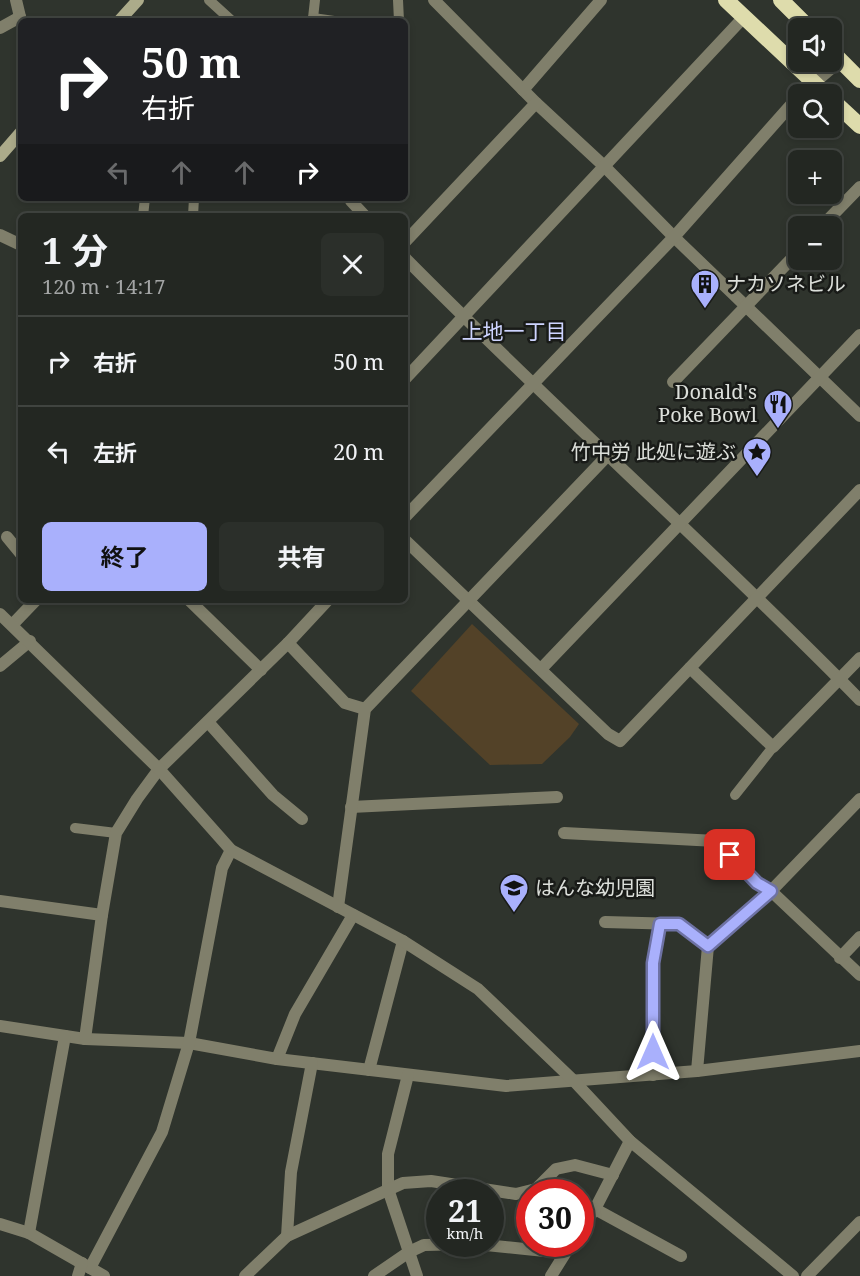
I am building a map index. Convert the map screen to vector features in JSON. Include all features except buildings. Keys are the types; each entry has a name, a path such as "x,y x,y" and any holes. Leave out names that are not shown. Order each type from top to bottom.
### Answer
{"highway":[{"path":"726,0 797,84"},
{"path":"781,0 799,18"},
{"path":"842,62 860,80"},
{"path":"842,109 860,126"}],"main road":[{"path":"122,18 138,0"},
{"path":"0,156 18,135"}],"street":[{"path":"16,0 20,18"},
{"path":"434,0 536,103 604,166 674,237 860,416"},
{"path":"523,90 601,0"},
{"path":"408,376 743,18"},
{"path":"0,28 18,20"},
{"path":"811,84 822,72"},
{"path":"408,239 536,103"},
{"path":"408,514 674,237 788,110"},
{"path":"832,216 860,187"},
{"path":"352,201 362,213"},
{"path":"0,235 18,244"},
{"path":"408,261 860,700"},
{"path":"673,382 788,262"},
{"path":"541,669 860,335"},
{"path":"338,907 365,709 608,455"},
{"path":"408,543 608,734 620,741 860,490"},
{"path":"7,537 18,550"},
{"path":"12,625 33,603"},
{"path":"195,603 261,670"},
{"path":"85,1039 116,833 159,769 261,670 325,603"},
{"path":"0,614 159,769 231,850 403,941 478,989 574,1081 630,1141 793,1276"},
{"path":"0,666 30,641"},
{"path":"288,643 345,703 365,709"},
{"path":"690,668 773,747 860,658"},
{"path":"207,722 273,795 302,819"},
{"path":"351,807 557,797"},
{"path":"697,1071 708,946 771,891 860,799"},
{"path":"564,833 716,842 757,883 771,891 860,975"},
{"path":"78,1276 162,1132 189,1043 222,868 231,850"},
{"path":"0,902 102,915"},
{"path":"278,1059 295,1014 353,915"},
{"path":"605,922 679,924 708,946"},
{"path":"653,1075 653,963 660,924"},
{"path":"840,958 860,937"},
{"path":"369,1070 403,941"},
{"path":"0,1026 85,1039 189,1043 278,1059 506,1086 697,1071 860,1051"},
{"path":"29,1233 65,1036"},
{"path":"287,1236 291,1172 312,1063"},
{"path":"408,1075 388,1154 387,1189 417,1276"},
{"path":"630,1141 595,1209 681,1256"},
{"path":"245,1276 287,1236 403,1183 431,1181 516,1194 536,1189 556,1169 575,1165 613,1175"},
{"path":"807,1276 860,1222"},
{"path":"0,1224 29,1233 104,1276"},
{"path":"375,1276 409,1252 424,1245 516,1246"},
{"path":"551,1276 562,1257"}],"lane":[{"path":"209,0 229,18"},
{"path":"312,18 315,0"},
{"path":"399,0 399,18"},
{"path":"735,795 773,747"},
{"path":"75,828 116,833"}],"shaded area":[{"path":"472,624 579,724 570,737 542,764 490,765 411,691"}],"place":[{"name":"ナカソネビル","path":"705,310"},
{"name":"Donald's Poke Bowl","path":"778,430"},
{"name":"竹中労 此処に遊ぶ","path":"757,478"},
{"name":"はんな幼児園","path":"514,914"}],"district":[{"name":"上地一丁目","path":"514,332"}],"route":[{"path":"653,1052 653,963 660,924 679,924 708,946 771,891 757,883 730,855"}]}
